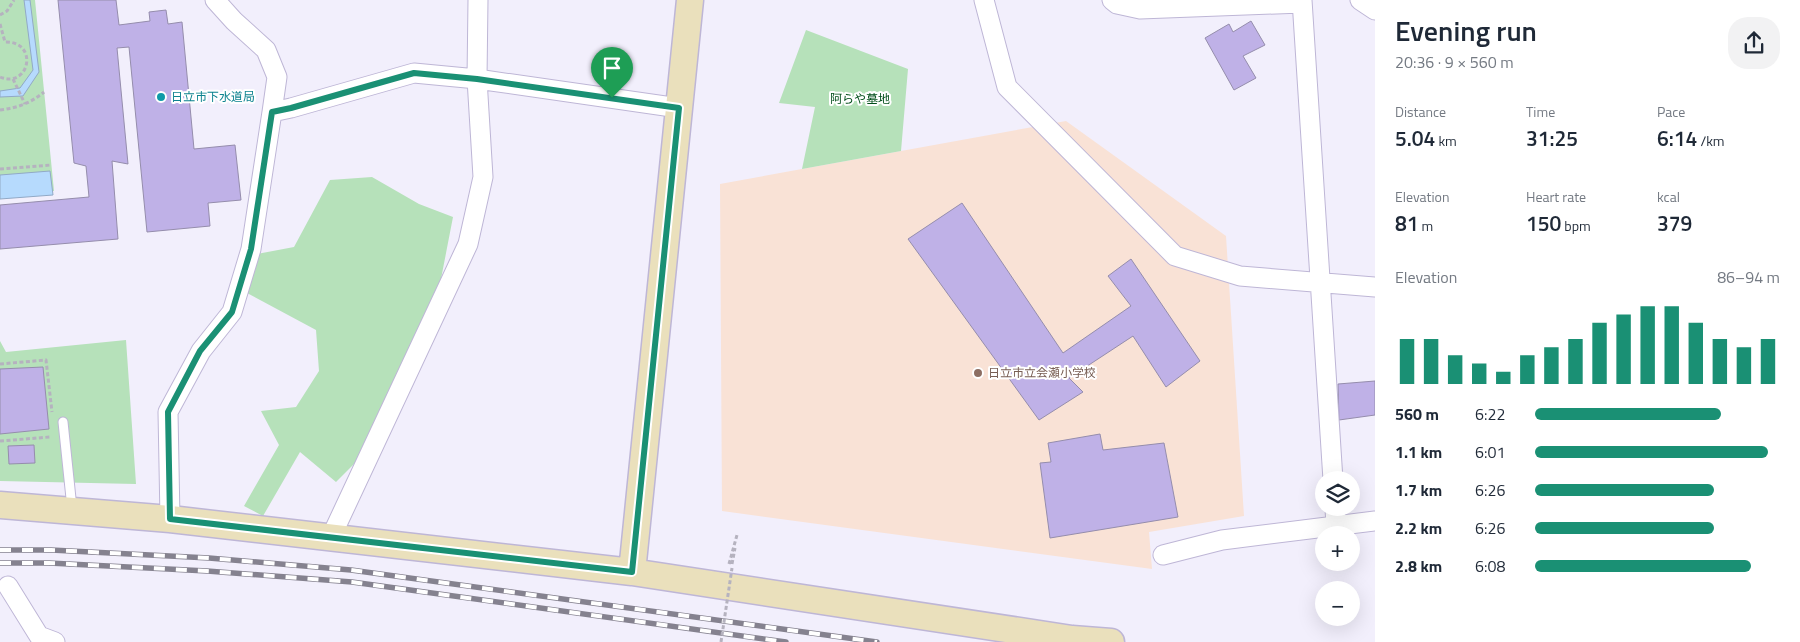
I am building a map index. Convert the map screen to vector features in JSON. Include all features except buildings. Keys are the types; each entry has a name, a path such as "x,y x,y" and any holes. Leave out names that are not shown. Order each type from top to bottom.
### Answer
{"street":[{"path":"170,519 168,412 200,351 232,312 251,249 277,77 266,50 234,21 215,0"},
{"path":"331,537 468,244 483,177 477,79 478,0"},
{"path":"632,572 690,0"},
{"path":"984,0 1007,87 1175,256 1240,276 1375,287"},
{"path":"1112,0 1117,4 1140,9 1302,1 1332,471"},
{"path":"1360,0 1375,10"},
{"path":"272,112 414,73 477,79 679,108"},
{"path":"0,505 170,519 632,572 1072,639 1111,642"},
{"path":"1342,526 1375,521"},
{"path":"1163,555 1222,540 1315,529"},
{"path":"8,586 39,636 55,642"}],"lane":[{"path":"63,422 72,511"}],"path":[{"path":"0,15 7,10 14,0"},
{"path":"0,24 5,42 20,46 26,54 27,64 22,74 13,79 0,77"},
{"path":"13,79 25,104"},
{"path":"0,110 12,109 25,104 44,92"},
{"path":"0,169 51,165"},
{"path":"0,358 1,364 46,360 52,417"},
{"path":"0,441 54,436"},
{"path":"721,642 737,535 722,586"}],"shaded area":[{"name":"日立市立会瀬小学校","path":"1066,121 1226,236 1244,516 1149,532 1152,569 722,511 720,184"}],"green space":[{"path":"0,0 35,0 54,191 0,196"},
{"name":"阿らや墓地","path":"806,30 908,69 901,151 802,169 815,107 779,103"},
{"path":"372,177 419,204 453,217 441,279 360,458 336,482 300,452 263,516 244,506 279,445 261,411 296,407 319,371 316,330 247,293 257,254 294,247 330,180"},
{"path":"126,340 136,484 0,481 0,341 6,352"}],"water":[{"path":"24,0 30,0 39,72 23,96 0,97 0,91 20,88 33,70"},
{"path":"50,171 53,195 0,199 0,175"}],"railway":[{"path":"0,550 51,550 209,558 351,570 877,642"},
{"path":"0,563 49,563 207,571 352,582 786,642"}],"place":[{"name":"日立市下水道局","path":"161,97"},
{"name":"日立市立会瀬小学校","path":"978,373"}],"route":[{"path":"414,73 477,79 612,98 679,108 632,572 170,519 168,412 200,351 232,312 251,249 272,112 414,73"}]}
